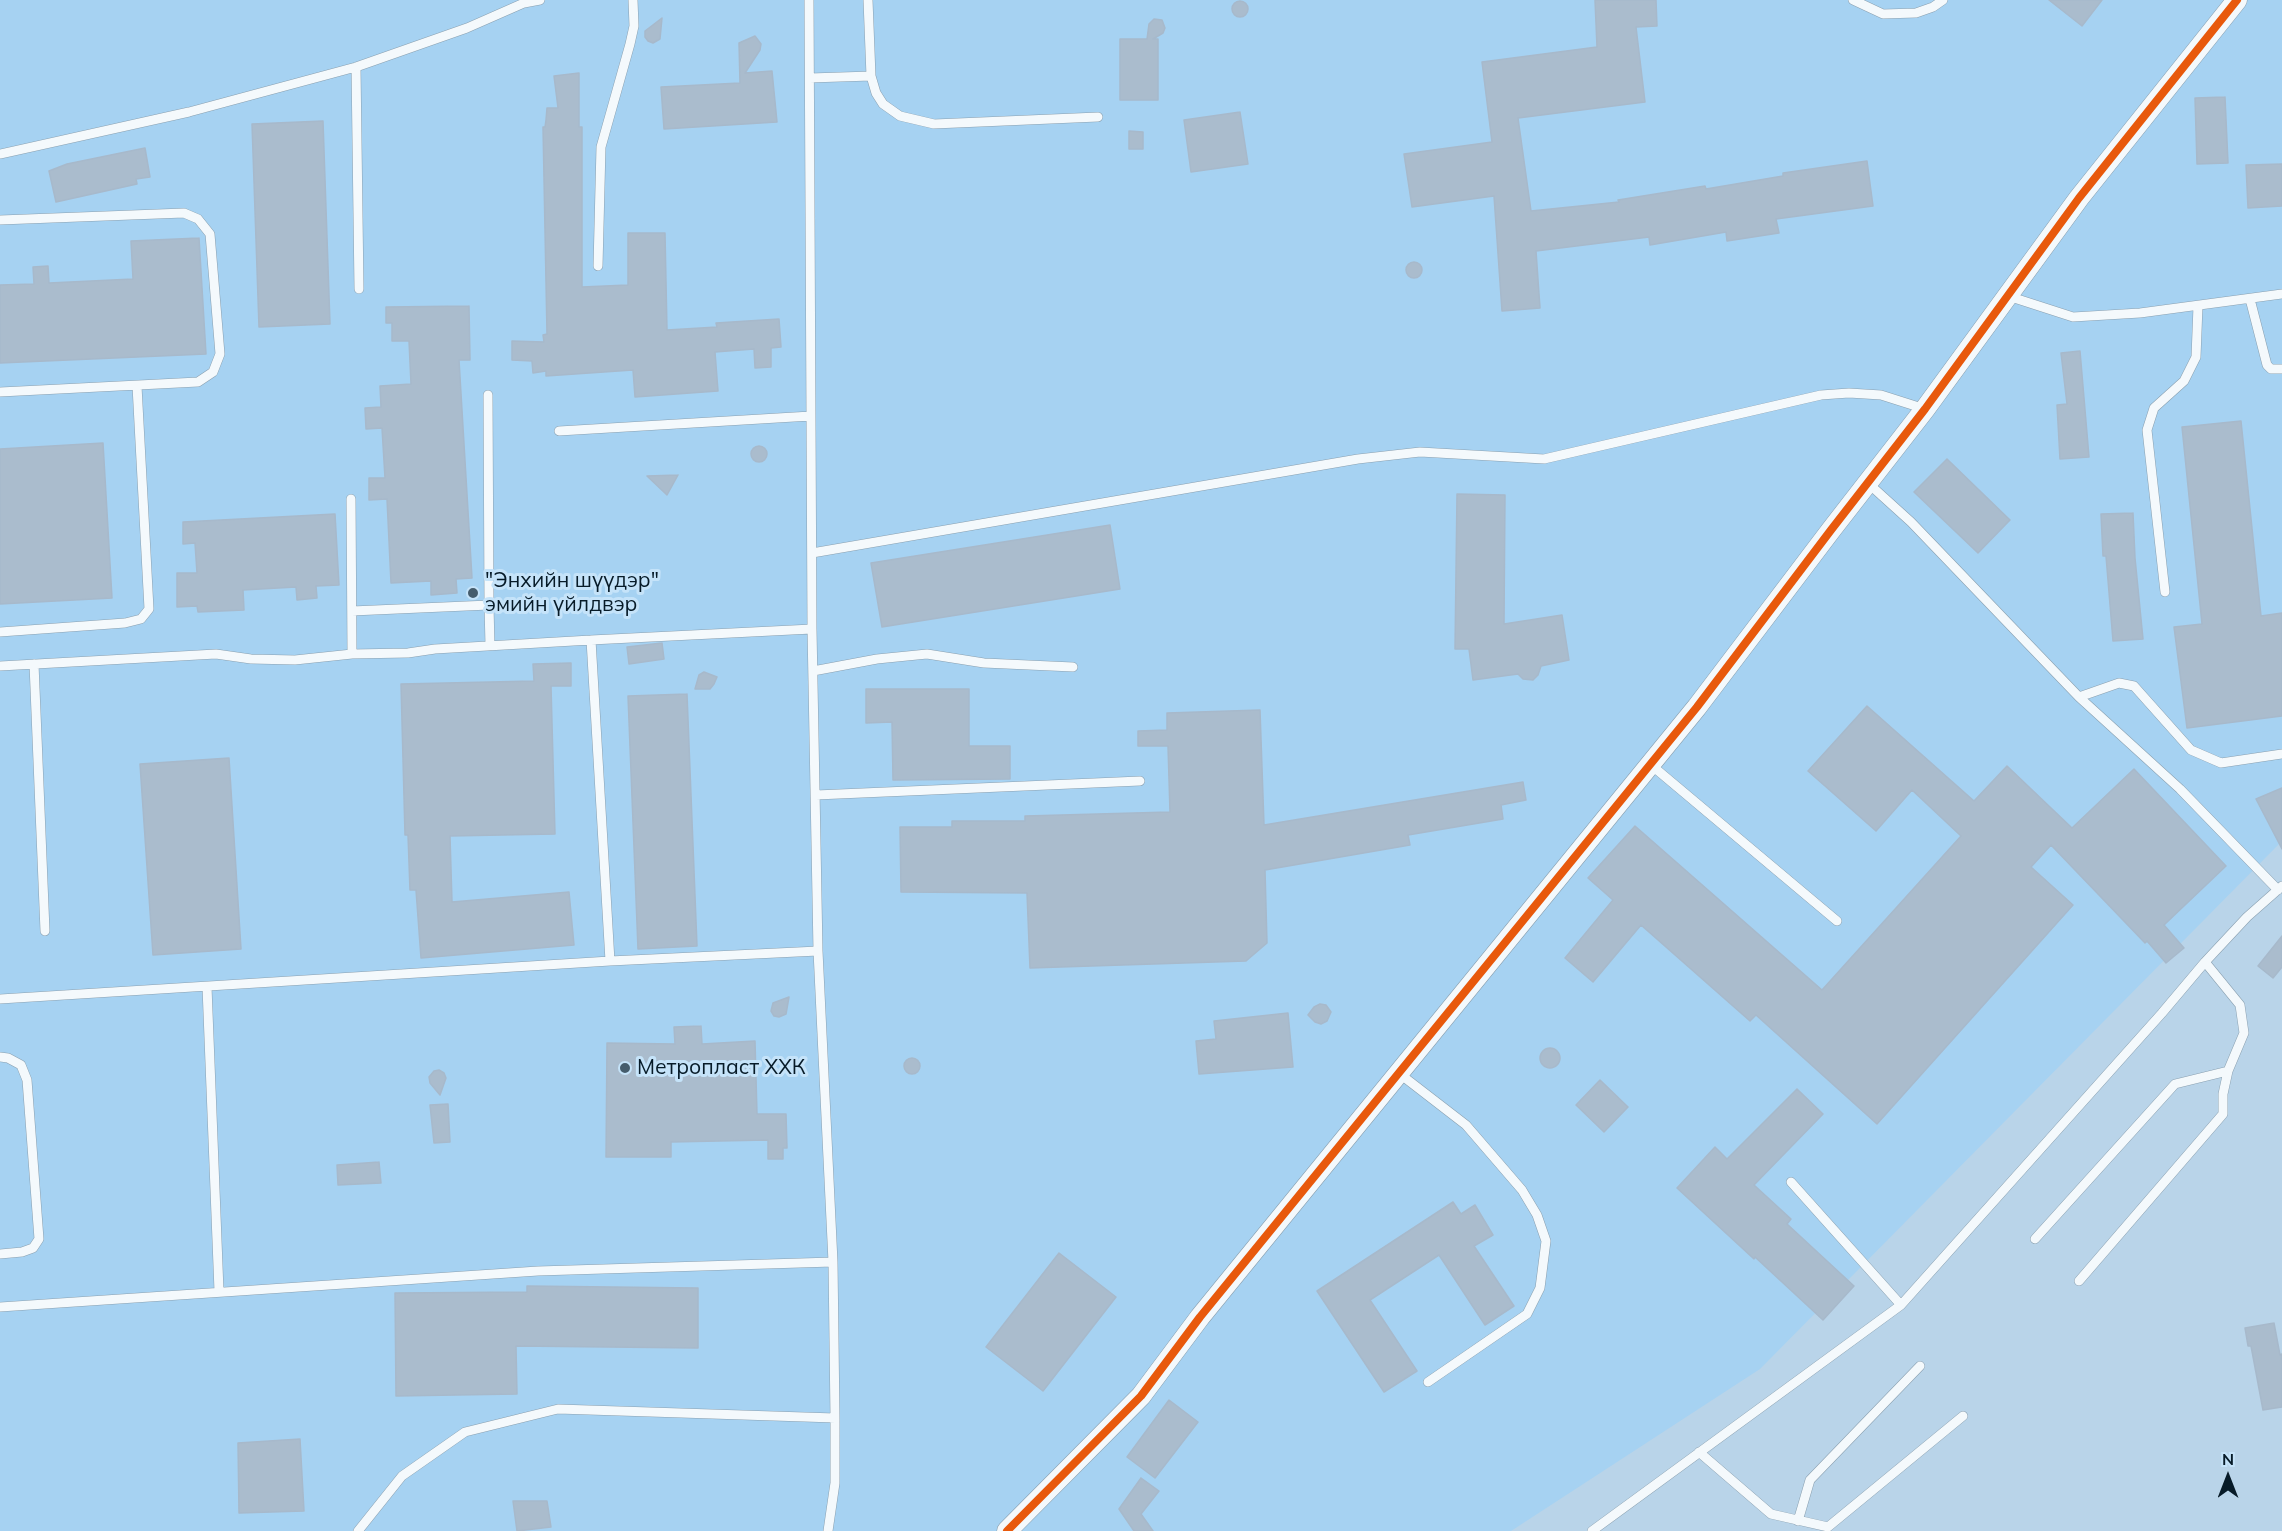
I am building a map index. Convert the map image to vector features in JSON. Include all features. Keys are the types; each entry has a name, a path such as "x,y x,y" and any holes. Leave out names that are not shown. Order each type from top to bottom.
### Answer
{"street":[{"path":"1007,1531 1141,1396 1200,1317 1697,707 1831,530 1869,484 2079,198 2237,0"}],"lane":[{"path":"0,154 189,112 356,67 467,28 524,3 540,0"},
{"path":"598,266 600,147 630,44 634,26 633,0"},
{"path":"809,0 812,629 818,951 833,1262 835,1418 835,1483 828,1531"},
{"path":"868,0 871,76 876,93 884,104 900,116 934,124 1098,117"},
{"path":"1853,0 1883,14 1916,13 1933,7 1943,0"},
{"path":"356,67 359,289"},
{"path":"810,78 871,76"},
{"path":"0,220 184,213 198,219 210,234 220,354 213,372 198,382 0,392"},
{"path":"2008,296 2073,317 2140,313 2282,294"},
{"path":"2250,298 2266,365 2271,369 2282,369"},
{"path":"2165,592 2147,430 2154,408 2184,381 2196,357 2198,306"},
{"path":"0,632 125,623 141,619 149,609 137,386"},
{"path":"812,553 1358,459 1420,452 1545,459 1821,395 1849,393 1881,395 1925,409"},
{"path":"488,394 490,646"},
{"path":"559,431 811,416"},
{"path":"1592,1531 1901,1305 2205,962 2247,917 2280,888 2180,789 2079,697 1911,522 1869,484"},
{"path":"351,499 352,654"},
{"path":"352,611 489,605"},
{"path":"0,666 216,654 251,659 295,660 352,654 408,653 591,640 812,629"},
{"path":"591,640 610,961"},
{"path":"813,671 877,659 927,654 984,663 1073,667"},
{"path":"34,664 45,931"},
{"path":"2079,697 2119,683 2134,686 2192,750 2221,763 2282,754"},
{"path":"1650,764 1838,921"},
{"path":"816,795 1140,782"},
{"path":"0,999 610,961 818,951"},
{"path":"2079,1281 2223,1113 2223,1094 2228,1071 2244,1033 2240,1005 2205,962"},
{"path":"207,987 219,1291"},
{"path":"0,1057 8,1058 21,1065 27,1080 39,1239 33,1248 22,1252 0,1254"},
{"path":"2035,1239 2175,1084 2228,1071"},
{"path":"1400,1074 1466,1125 1522,1190 1537,1215 1546,1241 1540,1288 1527,1314 1428,1382"},
{"path":"1791,1182 1901,1305"},
{"path":"0,1306 538,1271 833,1262"},
{"path":"1798,1521 1810,1480 1920,1366"},
{"path":"358,1531 402,1476 465,1431 558,1409 835,1418"},
{"path":"1700,1452 1771,1514 1828,1527 1963,1416"}],"shaded area":[{"path":"0,0 2282,0 2282,841 1760,1369 1511,1531 0,1531"}],"building":[{"path":"1595,0 1656,0 1657,26 1636,27 1645,102 1518,118 1531,211 1619,202 1618,200 1705,186 1706,189 1783,176 1783,173 1867,161 1873,206 1776,219 1779,233 1727,241 1726,232 1650,245 1649,237 1536,251 1540,308 1502,311 1494,196 1412,207 1404,154 1492,142 1482,62 1597,47"},
{"path":"2049,0 2102,0 2082,26"},
{"path":"1240,1 1248,9 1240,17 1232,9"},
{"path":"662,18 660,39 653,43 648,41 645,31"},
{"path":"1154,19 1162,20 1165,28 1163,33 1153,39 1158,39 1158,100 1120,100 1120,39 1147,39 1149,24"},
{"path":"755,36 761,44 760,50 745,73 772,71 777,122 664,129 661,87 740,83 739,43"},
{"path":"579,73 579,127 582,127 582,287 628,285 628,233 665,233 667,330 717,327 716,323 779,319 781,347 771,348 771,367 755,368 754,349 715,352 718,391 635,397 633,370 546,376 546,371 533,373 532,361 512,360 512,341 544,342 543,335 547,334 543,127 545,127 547,108 558,108 554,76"},
{"path":"2225,97 2228,163 2197,164 2195,98"},
{"path":"1240,112 1248,164 1191,172 1184,120"},
{"path":"323,121 330,324 259,327 252,124"},
{"path":"1129,131 1143,132 1143,149 1129,149"},
{"path":"145,148 150,177 136,179 137,184 56,202 49,171 67,164"},
{"path":"2282,164 2282,206 2248,208 2246,165"},
{"path":"199,238 206,354 0,363 0,285 34,284 33,267 48,266 49,283 133,279 131,241"},
{"path":"1414,262 1420,264 1422,270 1420,276 1414,278 1408,276 1406,270 1408,264"},
{"path":"469,306 470,360 459,360 472,578 456,579 457,593 431,595 431,581 391,583 387,499 369,500 369,478 385,478 382,428 366,429 365,408 381,407 380,386 411,384 409,341 392,341 392,323 386,323 386,307"},
{"path":"2080,351 2089,457 2060,459 2057,405 2067,404 2061,353"},
{"path":"2241,421 2261,616 2282,613 2282,716 2187,728 2174,627 2202,624 2182,427"},
{"path":"103,443 112,598 0,604 0,449"},
{"path":"756,446 762,446 767,454 765,460 756,462 751,457 751,451"},
{"path":"1947,459 2010,520 1978,553 1914,492"},
{"path":"678,475 667,495 647,476"},
{"path":"1457,494 1505,495 1504,624 1562,615 1569,660 1541,666 1538,675 1533,680 1523,679 1518,674 1473,680 1469,649 1455,649"},
{"path":"2133,513 2143,639 2113,641 2106,556 2103,556 2101,514"},
{"path":"335,514 339,585 316,586 317,598 297,600 296,587 243,590 244,610 198,612 197,606 177,607 177,573 197,573 195,543 183,544 183,522"},
{"path":"1110,525 1120,589 882,627 871,563"},
{"path":"662,643 664,659 629,664 627,647"},
{"path":"571,663 571,686 551,686 555,834 450,836 452,902 569,892 574,945 421,958 416,890 410,890 408,835 405,835 401,684 534,681 533,664"},
{"path":"704,672 717,677 714,684 710,689 695,689 699,675"},
{"path":"866,689 969,689 969,746 1010,746 1010,779 893,780 892,722 866,723"},
{"path":"687,694 697,946 638,949 628,696"},
{"path":"1867,706 1974,801 2007,766 2072,828 2134,769 2226,866 2164,925 2184,948 2166,963 2051,845 2031,867 2073,905 1877,1124 1756,1015 1750,1021 1641,925 1593,982 1565,958 1613,900 1588,878 1635,826 1822,990 1961,836 1912,790 1876,831 1808,771"},
{"path":"1260,710 1264,825 1523,782 1526,800 1501,805 1503,819 1408,835 1410,845 1265,870 1267,943 1246,961 1030,968 1027,893 901,892 900,827 952,827 952,821 1025,821 1025,816 1170,812 1168,746 1138,746 1138,731 1167,730 1167,713"},
{"path":"229,758 241,949 153,955 140,764"},
{"path":"2282,788 2282,849 2256,799"},
{"path":"2282,936 2282,967 2273,978 2258,966"},
{"path":"789,997 786,1014 779,1017 774,1016 771,1011 773,1003"},
{"path":"1320,1004 1326,1005 1331,1012 1327,1021 1321,1024 1308,1015 1314,1007"},
{"path":"1288,1013 1293,1067 1199,1074 1196,1041 1216,1039 1214,1021"},
{"path":"701,1026 702,1044 755,1041 757,1114 786,1114 787,1148 783,1148 783,1159 768,1159 768,1140 671,1142 671,1157 606,1157 607,1043 675,1044 674,1027"},
{"path":"1550,1048 1557,1051 1560,1058 1557,1065 1550,1068 1543,1065 1540,1058 1543,1051"},
{"path":"909,1058 915,1058 920,1066 918,1072 909,1074 904,1069 904,1063"},
{"path":"439,1070 446,1078 440,1095 430,1083 429,1077 434,1071"},
{"path":"1600,1080 1628,1107 1604,1132 1576,1105"},
{"path":"1797,1089 1823,1114 1754,1185 1791,1219 1787,1224 1854,1286 1823,1320 1677,1188 1715,1147 1727,1159"},
{"path":"448,1104 450,1142 434,1143 430,1105"},
{"path":"379,1162 381,1183 338,1185 337,1165"},
{"path":"1453,1202 1461,1214 1475,1205 1493,1235 1474,1246 1514,1306 1485,1325 1439,1255 1370,1300 1417,1371 1384,1392 1317,1291"},
{"path":"1059,1253 1116,1297 1043,1391 986,1347"},
{"path":"527,1286 698,1288 698,1348 516,1346 517,1394 396,1396 395,1293 527,1292"},
{"path":"2274,1323 2280,1355 2282,1354 2282,1407 2263,1410 2251,1346 2248,1346 2245,1328"},
{"path":"1169,1400 1198,1422 1155,1478 1127,1457"},
{"path":"300,1439 304,1511 239,1513 238,1443"},
{"path":"1141,1478 1159,1491 1141,1514 1153,1531 1134,1531 1119,1509"},
{"path":"513,1501 547,1501 551,1527 517,1531"}],"cycle path":[{"path":"1007,1531 1141,1396 1200,1317 1697,707 1925,409 2079,198 2237,0"}],"place":[{"name":"\"Энхийн шүүдэр\" эмийн үйлдвэр","path":"473,593"},
{"name":"Метропласт ХХК","path":"625,1068"}]}
